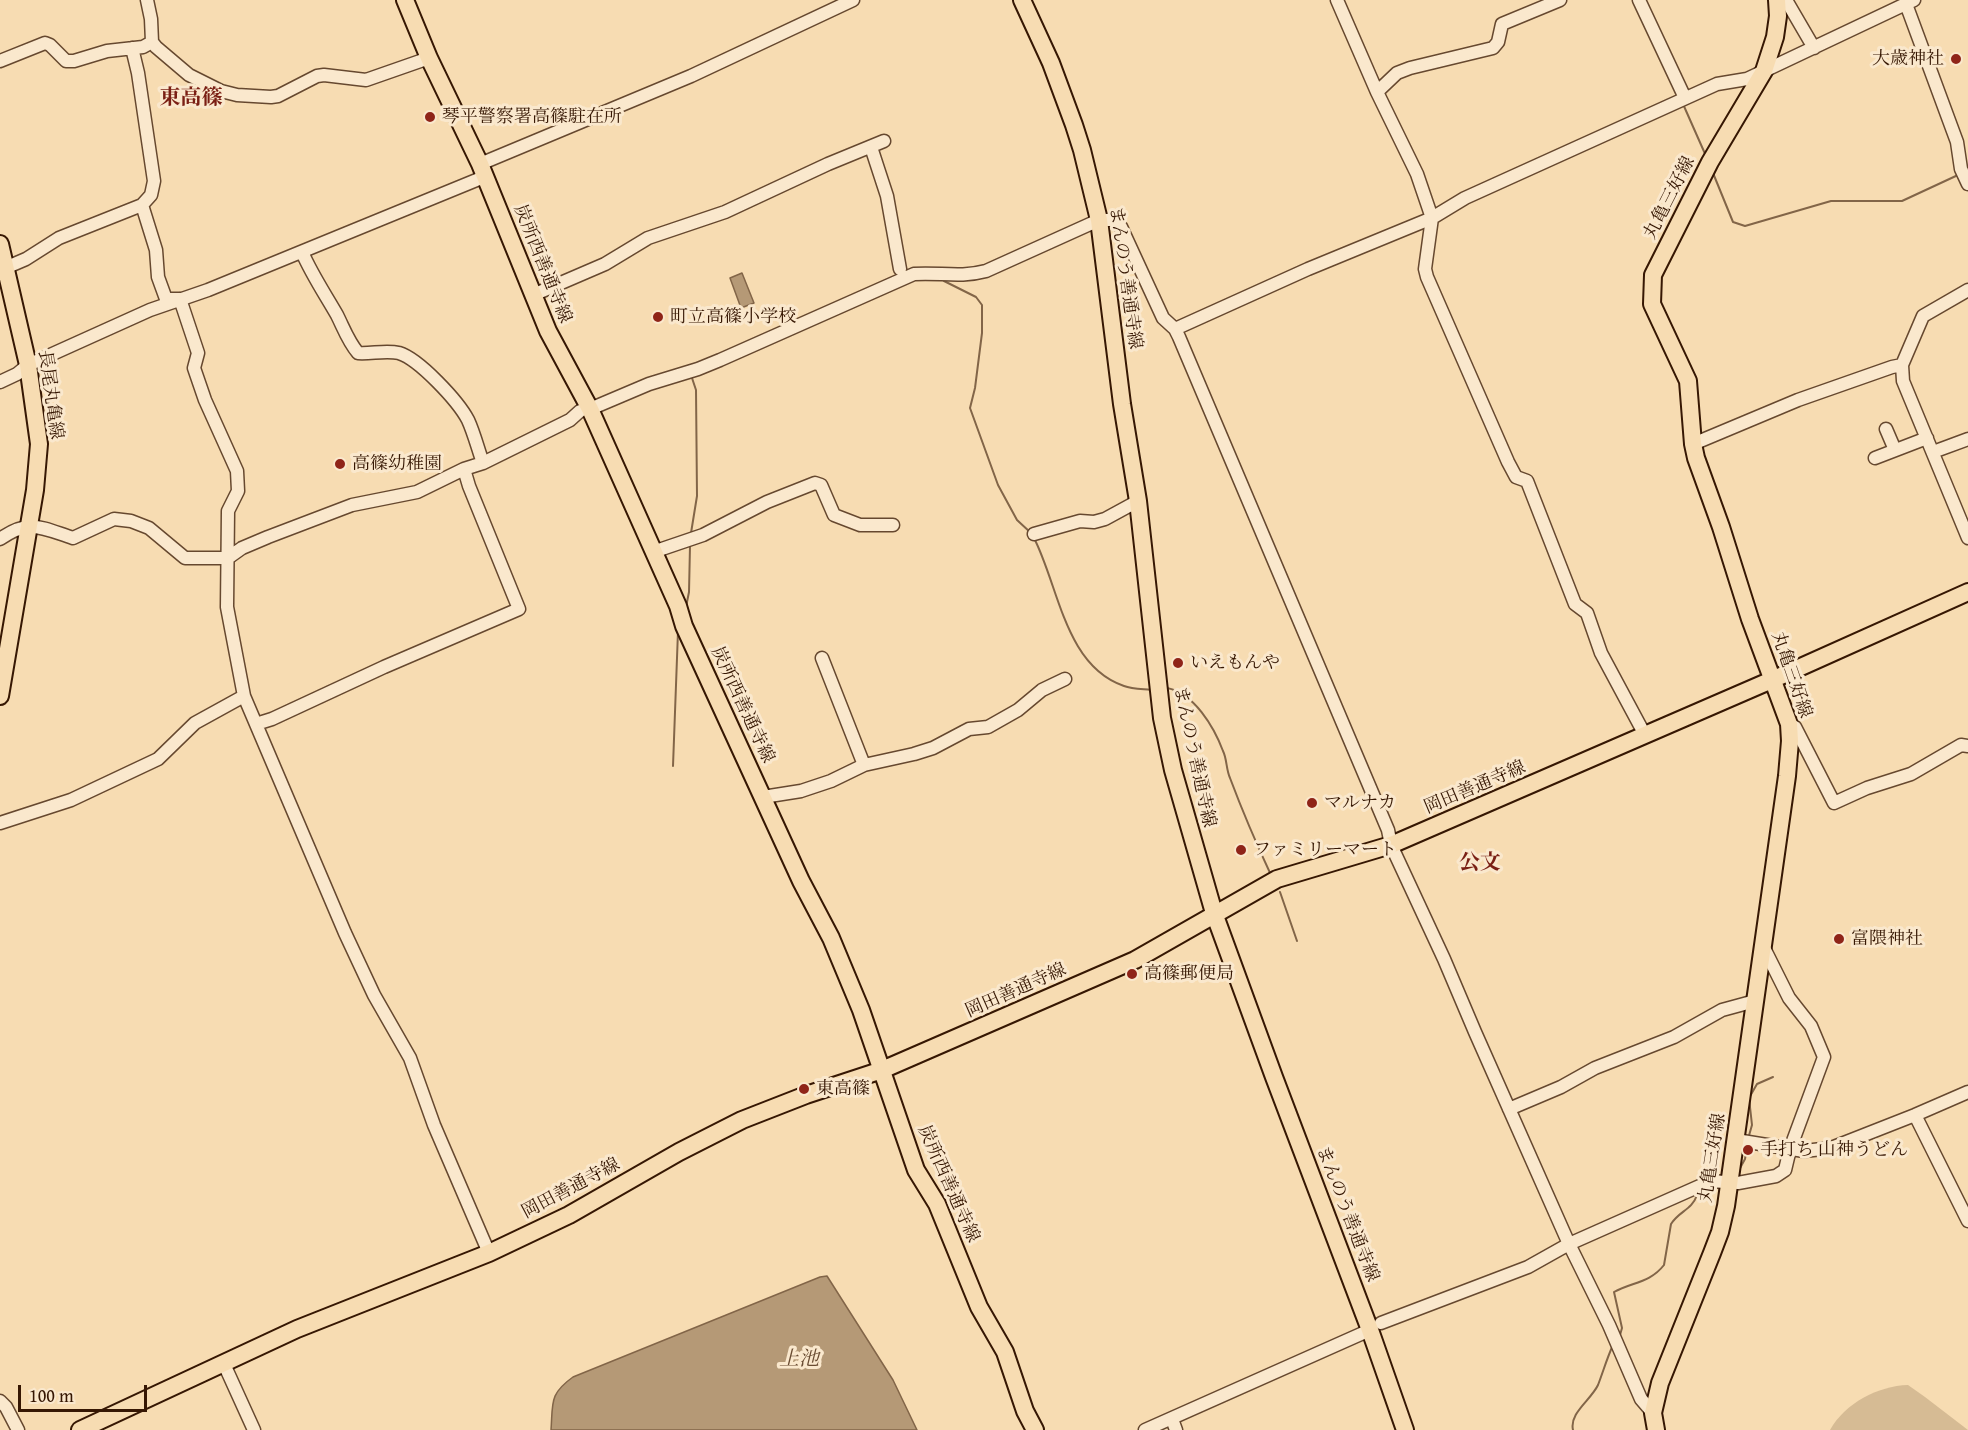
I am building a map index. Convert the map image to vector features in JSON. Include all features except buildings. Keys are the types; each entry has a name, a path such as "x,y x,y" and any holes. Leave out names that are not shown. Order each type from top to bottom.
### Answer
{"main road":[{"name":"炭所西善通寺線","path":"405,0 548,331 678,606 684,626 801,881 831,938 861,1010 916,1170 937,1204 979,1307 1005,1352 1025,1411 1035,1430"},
{"name":"まんのう善通寺線","path":"1022,0 1051,63 1074,125 1099,220 1122,404 1138,501 1162,718 1182,804 1214,913 1274,1077 1376,1326 1405,1430"},
{"name":"丸亀三好線","path":"1655,1422 1659,1383 1720,1232 1729,1183 1744,1141 1755,1001 1790,741 1789,724 1750,619 1693,444 1688,381 1652,304 1653,275 1710,162 1764,71 1778,16 1777,0"},
{"name":"長尾丸亀線","path":"0,244 28,365 39,444 35,490 0,696"},
{"name":"岡田善通寺線","path":"81,1430 297,1329 489,1253 569,1215 679,1152 742,1120 806,1095 882,1070 1135,960 1276,879 1390,845 1774,679 1968,592"}],"street":[{"path":"147,0 153,31 152,42"},
{"path":"0,382 17,374 28,365 150,310 208,290 302,252 853,0"},
{"path":"1337,0 1377,92 1417,174 1432,218 1425,269 1427,277 1508,462 1516,477 1527,481 1575,604 1587,613 1601,653 1645,735"},
{"path":"1377,92 1397,73 1410,68 1493,48 1498,42 1502,24 1560,0"},
{"path":"1639,0 1685,98"},
{"path":"1786,0 1814,48"},
{"path":"1175,329 1308,269 1432,218 1466,198 1717,84 1747,79 1910,2 1957,142 1961,169 1968,184"},
{"path":"0,61 45,43 66,61 74,61 107,51 143,47 152,42"},
{"path":"152,42 189,75 221,92 271,98 317,76 366,80 429,58"},
{"path":"6,268 26,259 59,238 142,205 151,195 154,181 138,73 132,48"},
{"path":"533,295 605,264 648,238 725,212 828,164 884,141"},
{"path":"871,147 887,196 900,269"},
{"path":"142,205 156,250 158,277 166,299 180,299"},
{"path":"0,539 14,529 36,526 73,538 114,519 131,521 149,528 185,558 228,558 242,548 352,505 417,492 464,469 483,463 570,420 585,410 649,384 709,364 914,274 970,275 986,271 1099,220 1112,220 1121,227 1163,318 1175,329 1379,808 1388,830 1390,845 1444,959 1569,1244 1641,1399 1655,1422"},
{"path":"302,252 312,275 337,315 349,342 358,353 400,353 423,368 462,410 469,422 483,463"},
{"path":"1968,290 1923,316 1902,365 1903,381 1968,538"},
{"path":"180,299 198,353 194,368 205,400 237,471 238,491 228,511 227,607 244,696 345,933 374,995 410,1058 434,1125 489,1253"},
{"path":"1693,444 1824,390 1902,365"},
{"path":"1886,429 1895,450"},
{"path":"1875,459 1927,438"},
{"path":"1933,452 1968,439"},
{"path":"256,724 272,719 384,667 519,609 464,469"},
{"path":"653,552 703,535 768,502 815,483 821,485 834,515 860,525 892,525"},
{"path":"1034,534 1080,521 1094,522 1105,519 1138,501"},
{"path":"822,658 864,765"},
{"path":"763,797 801,791 831,781 864,765 933,748 969,729 988,727 1018,710 1042,690 1065,679"},
{"path":"0,823 71,801 149,764 158,759 195,723 244,696"},
{"path":"1789,724 1795,727 1834,803 1867,788 1911,774 1961,745 1968,746"},
{"path":"1145,1430 1174,1424 1376,1326 1528,1267 1569,1244 1711,1181 1729,1183 1776,1176 1785,1170 1790,1149 1824,1057 1811,1026 1789,998 1763,946"},
{"path":"1509,1109 1561,1087 1594,1068 1674,1037 1722,1010 1755,1001"},
{"path":"1744,1141 1804,1151 1831,1148 1915,1116 1968,1092"},
{"path":"1915,1116 1968,1221"},
{"path":"224,1364 254,1430"},
{"path":"0,1401 6,1407 18,1430"}],"shaded area":[{"path":"1908,1385 1968,1430 1830,1430 1844,1412 1863,1398 1885,1389"}],"water":[{"path":"742,273 754,303 741,308 730,278"},
{"name":"上池","path":"827,1276 893,1380 917,1430 551,1430 556,1394 573,1377"}],"waterway":[{"path":"1683,104 1706,156"},
{"path":"1713,173 1733,222 1745,226 1831,201 1902,201 1958,175"},
{"path":"944,281 976,297 982,305 982,333 970,408 998,485 1017,520 1031,533"},
{"path":"691,375 696,390 697,496 691,533"},
{"path":"1034,538 1066,623 1076,643 1089,661 1104,676 1124,686 1151,690"},
{"path":"686,607 689,592 690,546"},
{"path":"673,766 678,631"},
{"path":"1167,688 1177,691 1194,704 1202,712 1214,732 1224,754 1239,802 1271,875"},
{"path":"1280,892 1297,941"},
{"path":"1748,1139 1752,1125 1749,1098 1757,1084 1773,1077"},
{"path":"1739,1170 1745,1159 1747,1147"},
{"path":"1620,1335 1622,1328 1614,1292 1647,1279 1659,1271 1664,1265 1671,1224 1692,1204 1697,1195"},
{"path":"1573,1430 1574,1418 1595,1391 1613,1345"}],"place":[{"name":"大歳神社","path":"1956,59"},
{"name":"琴平警察署高篠駐在所","path":"430,117"},
{"name":"町立高篠小学校","path":"658,317"},
{"name":"高篠幼稚園","path":"340,464"},
{"name":"いえもんや","path":"1178,663"},
{"name":"マルナカ","path":"1312,803"},
{"name":"ファミリーマート","path":"1241,850"},
{"name":"富隈神社","path":"1839,939"},
{"name":"高篠郵便局","path":"1132,974"},
{"name":"東高篠","path":"804,1089"},
{"name":"手打ち 山神うどん","path":"1748,1150"}],"district":[{"name":"東高篠","path":"191,99"},
{"name":"公文","path":"1480,864"}]}
